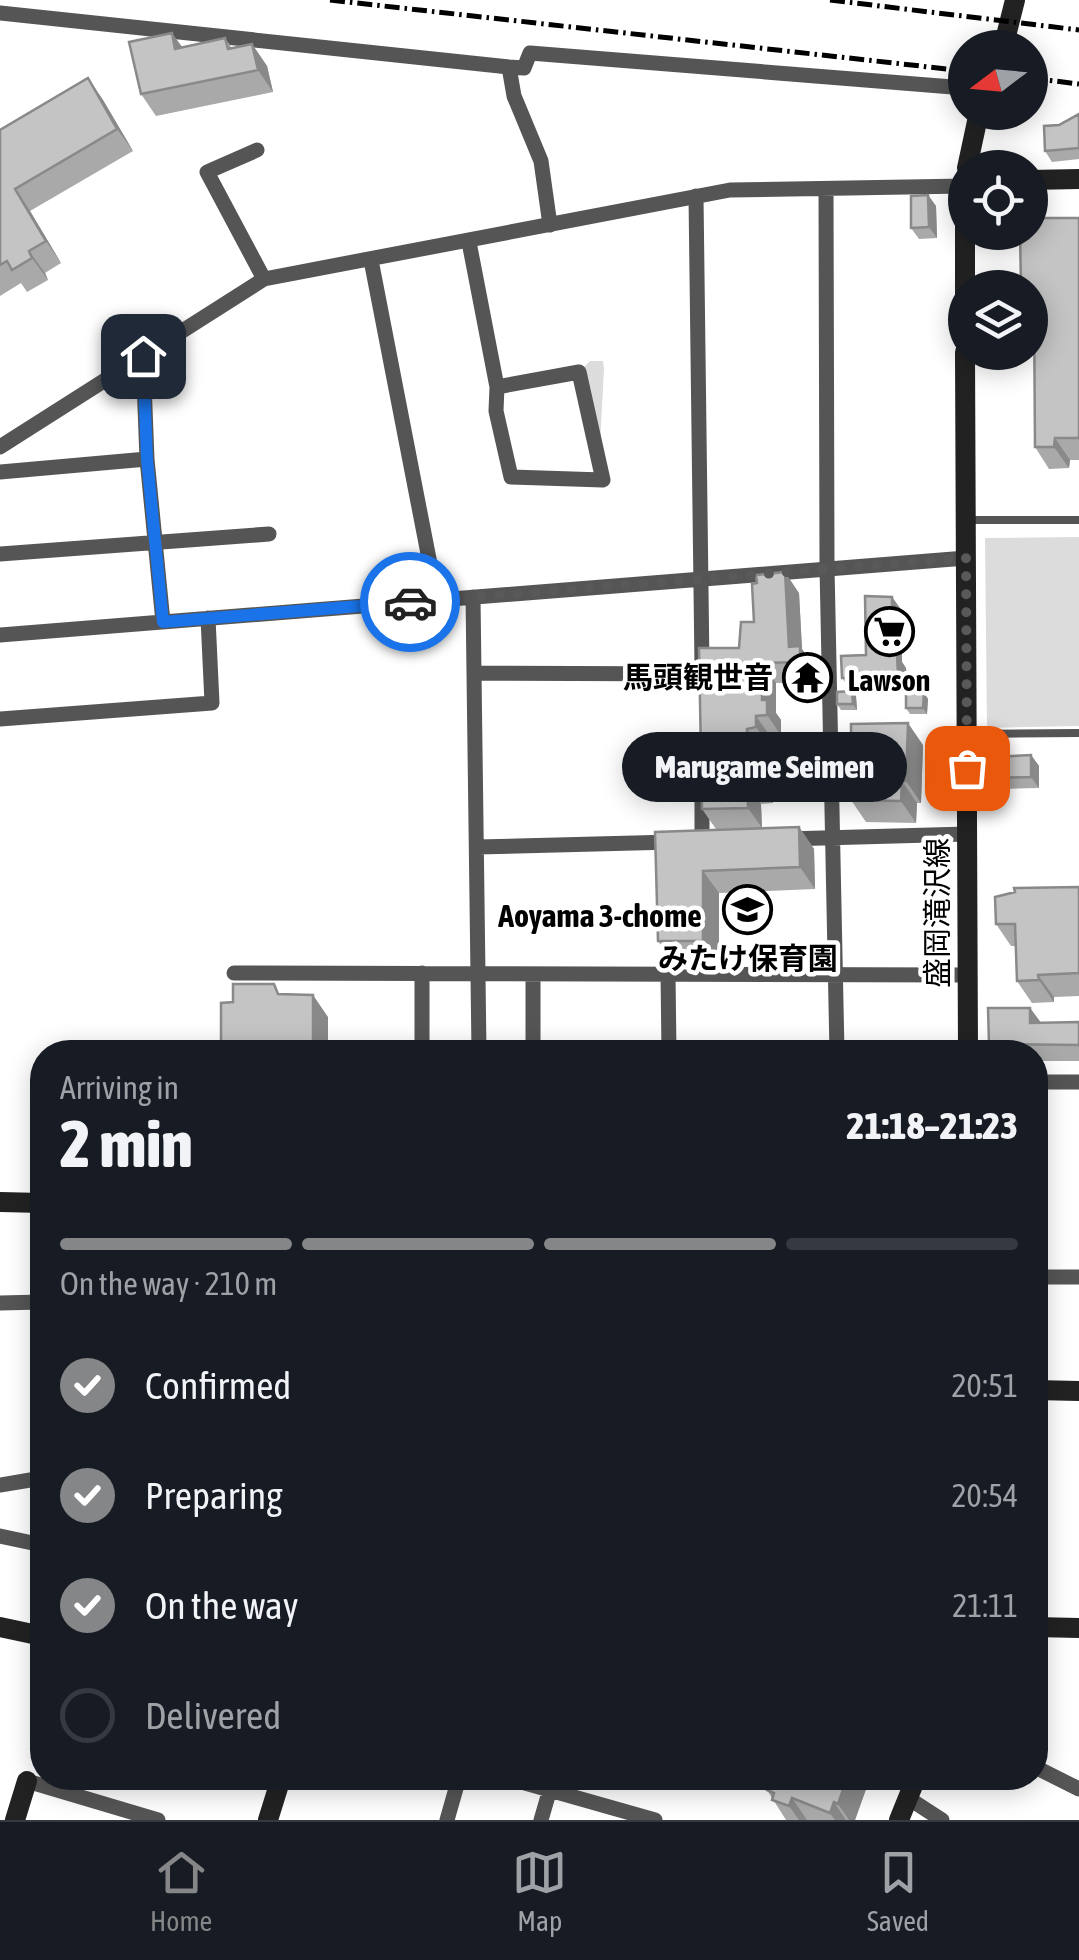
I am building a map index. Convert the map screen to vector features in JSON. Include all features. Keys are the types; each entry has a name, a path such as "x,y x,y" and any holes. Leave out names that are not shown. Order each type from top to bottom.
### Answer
{"main road":[{"path":"1008,30 1015,0"},
{"path":"1048,180 1079,179"},
{"name":"盛岡滝沢線","path":"965,370 968,1040"},
{"path":"0,1202 30,1203"},
{"path":"1048,1390 1079,1391"},
{"path":"0,1627 30,1633"},
{"path":"1048,1627 1079,1628"},
{"path":"15,1820 27,1781"},
{"path":"268,1820 277,1790"},
{"path":"899,1820 911,1790"}],"street":[{"path":"0,13 509,68 524,68 530,53 948,87"},
{"path":"509,68 514,96 541,161 550,225"},
{"path":"257,150 206,172 264,280"},
{"path":"0,446 264,280 730,190 948,186"},
{"path":"826,190 827,567 836,838 837,1040"},
{"path":"696,196 702,693"},
{"path":"469,242 497,387 496,411 511,477 604,480 579,372 497,387"},
{"path":"371,260 437,600"},
{"path":"143,356 147,459 163,622"},
{"path":"0,472 147,459"},
{"path":"0,554 269,534"},
{"path":"0,635 966,558"},
{"path":"473,597 479,1040"},
{"path":"0,719 212,703 208,618"},
{"path":"474,673 702,674"},
{"path":"702,767 702,841"},
{"path":"759,840 967,834"},
{"path":"477,847 721,841"},
{"path":"234,973 967,975"},
{"path":"422,973 422,1040"},
{"path":"533,974 533,1040"},
{"path":"668,974 669,1040"},
{"path":"1048,1082 1079,1082"},
{"path":"1048,1277 1079,1276"},
{"path":"0,1303 30,1302"},
{"path":"0,1485 30,1480"},
{"path":"0,1536 30,1543"},
{"path":"1048,1774 1079,1789"},
{"path":"57,1790 158,1820"},
{"path":"447,1820 456,1790"},
{"path":"542,1820 550,1790"},
{"path":"553,1790 656,1820"},
{"path":"908,1798 942,1820"},
{"path":"95,1820 100,1803"}],"lane":[{"path":"966,520 1079,520"},
{"path":"967,734 1079,733"}],"shaded area":[{"path":"590,361 603,361 604,369 600,444 584,367"},
{"path":"1079,537 1079,726 987,728 985,538"}],"building":[{"path":"172,33 175,49 225,38 228,49 252,44 258,70 141,94 129,42"},
{"path":"88,78 117,129 15,189 46,241 29,251 32,258 12,270 7,261 0,265 0,130"},
{"path":"1079,114 1079,148 1045,150 1044,130"},
{"path":"928,195 929,227 911,228 911,196"},
{"path":"1048,218 1079,218 1079,438 1055,438 1054,447 1035,447 1034,370 1048,370 1048,270 1021,270 1020,250 1048,250"},
{"path":"785,572 789,647 800,646 800,662 762,663 762,700 767,700 767,715 756,716 756,727 747,729 747,767 759,766 759,783 747,784 748,808 702,809 699,648 739,648 741,622 754,622 752,584 757,583 756,575"},
{"path":"865,596 892,597 892,654 897,654 898,676 842,678 841,656 866,655"},
{"path":"852,691 853,704 837,704 837,692"},
{"path":"906,693 924,693 923,708 906,708"},
{"path":"908,723 906,781 902,781 901,801 851,800 851,724"},
{"path":"1031,755 1031,777 991,778 990,757"},
{"path":"799,827 800,867 703,871 703,941 658,941 655,832"},
{"path":"1079,887 1079,973 1038,975 1039,980 1017,981 1015,924 996,924 995,897 1015,892 1014,888"},
{"path":"233,984 274,984 278,994 313,995 313,1040 221,1040 221,1003 233,1002"},
{"path":"988,1008 1030,1008 1030,1023 1079,1022 1079,1045 1048,1045 1048,1040 989,1040"},
{"path":"767,1790 843,1790 830,1813 792,1798 789,1806 772,1800 774,1793"}],"railway":[{"path":"330,0 948,69"},
{"path":"830,0 1079,30"},
{"path":"1048,80 1079,84"}],"way so far":[{"path":"410,602 966,558 967,768"}],"place":[{"name":"Lawson","path":"889,631"},
{"name":"馬頭観世音","path":"808,677"},
{"name":"Marugame Seimen","path":"967,768"},
{"name":"みたけ保育園","path":"748,909"}],"district":[{"name":"Aoyama 3-chome","path":"600,915"}],"route":[{"path":"143,356 147,459 163,622 410,602"}]}
